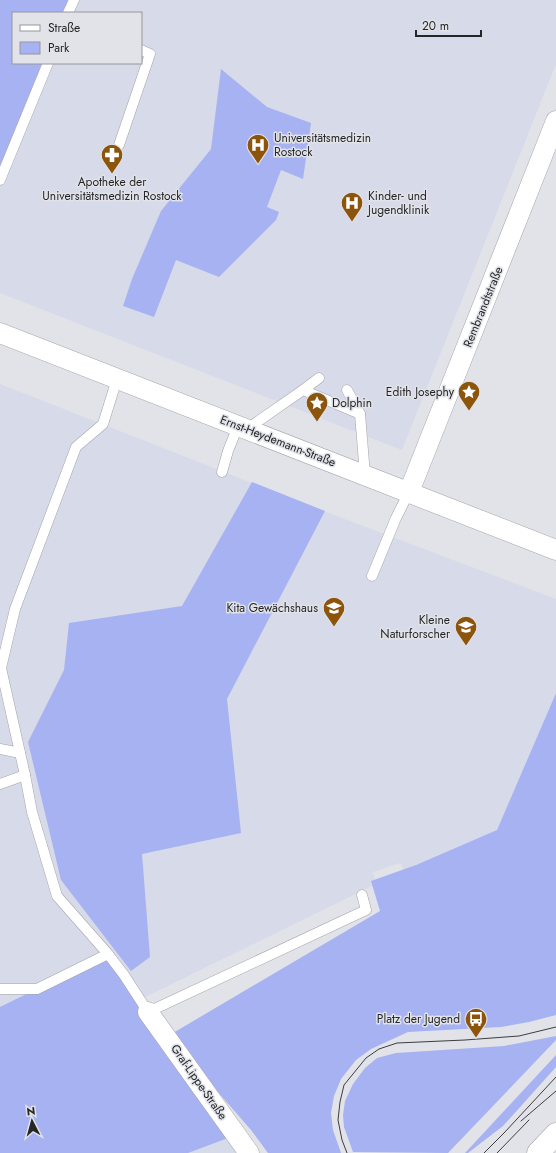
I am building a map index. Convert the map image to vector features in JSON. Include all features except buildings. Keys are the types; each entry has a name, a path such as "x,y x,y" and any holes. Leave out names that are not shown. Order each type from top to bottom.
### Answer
{"main road":[{"path":"538,1153 556,1134"}],"street":[{"name":"Rembrandtstraße","path":"408,492 555,127"},
{"name":"Ernst-Heydemann-Straße","path":"0,333 556,550"},
{"name":"Graf-Lippe-Straße","path":"148,1012 249,1153"}],"lane":[{"path":"68,12 74,0"},
{"path":"119,145 150,54 142,50"},
{"path":"1,174 48,64"},
{"path":"222,472 228,451 243,428 303,390 319,378"},
{"path":"117,379 103,424 76,448 16,609 2,655 1,668 32,812 57,896 108,954 124,975 148,1012 366,910 362,895"},
{"path":"303,390 360,414"},
{"path":"347,390 360,414 365,475"},
{"path":"372,576 408,492"},
{"path":"0,749 20,753"},
{"path":"0,784 25,775"},
{"path":"0,988 37,989 108,954"}],"shaded area":[{"name":"Universitätsmedizin Rostock","path":"0,0 556,0 556,64 402,450 0,293"},
{"path":"0,384 334,515 556,599 556,693 497,830 404,870 400,863 373,872 376,884 135,1002 242,1153 38,1153 0,1029"}],"green space":[{"path":"0,0 74,0 68,12 12,12 12,64 48,64 0,170"},
{"path":"221,69 267,107 311,123 303,179 281,170 267,207 279,212 276,220 219,277 176,260 154,317 123,306 132,279 161,211 211,149"},
{"path":"252,482 325,511 227,699 241,833 142,854 150,957 131,971 61,880 28,742 64,670 69,623 182,606"},
{"path":"556,693 556,1015 501,1027 408,1032 371,1049 356,1060 341,1079 334,1096 331,1113 333,1130 341,1153 268,1153 251,1130 217,1091 173,1033 380,911 371,881 416,865 497,830"},
{"path":"108,954 236,1135 188,1153 0,1153 0,1007"},
{"path":"556,1036 556,1040 448,1153 353,1152 344,1127 343,1115 345,1101 353,1084 365,1068 377,1058 396,1053 504,1046"},
{"path":"556,1055 556,1067 503,1126 468,1153 465,1153"}],"tram line":[{"path":"347,1153 342,1140 338,1120 344,1085 366,1058 379,1049 397,1043 519,1036 556,1027"},
{"path":"484,1153 556,1077"},
{"path":"521,1121 556,1091"},
{"path":"497,1153 529,1120"}],"place":[{"name":"Universitätsmedizin Rostock","path":"258,164"},
{"name":"Apotheke der Universitätsmedizin Rostock","path":"112,174"},
{"name":"Kinder- und Jugendklinik","path":"352,222"},
{"name":"Edith Josephy","path":"469,412"},
{"name":"Dolphin","path":"317,422"},
{"name":"Kita Gewächshaus","path":"334,628"},
{"name":"Kleine Naturforscher","path":"466,646"},
{"name":"Platz der Jugend","path":"476,1038"}]}
